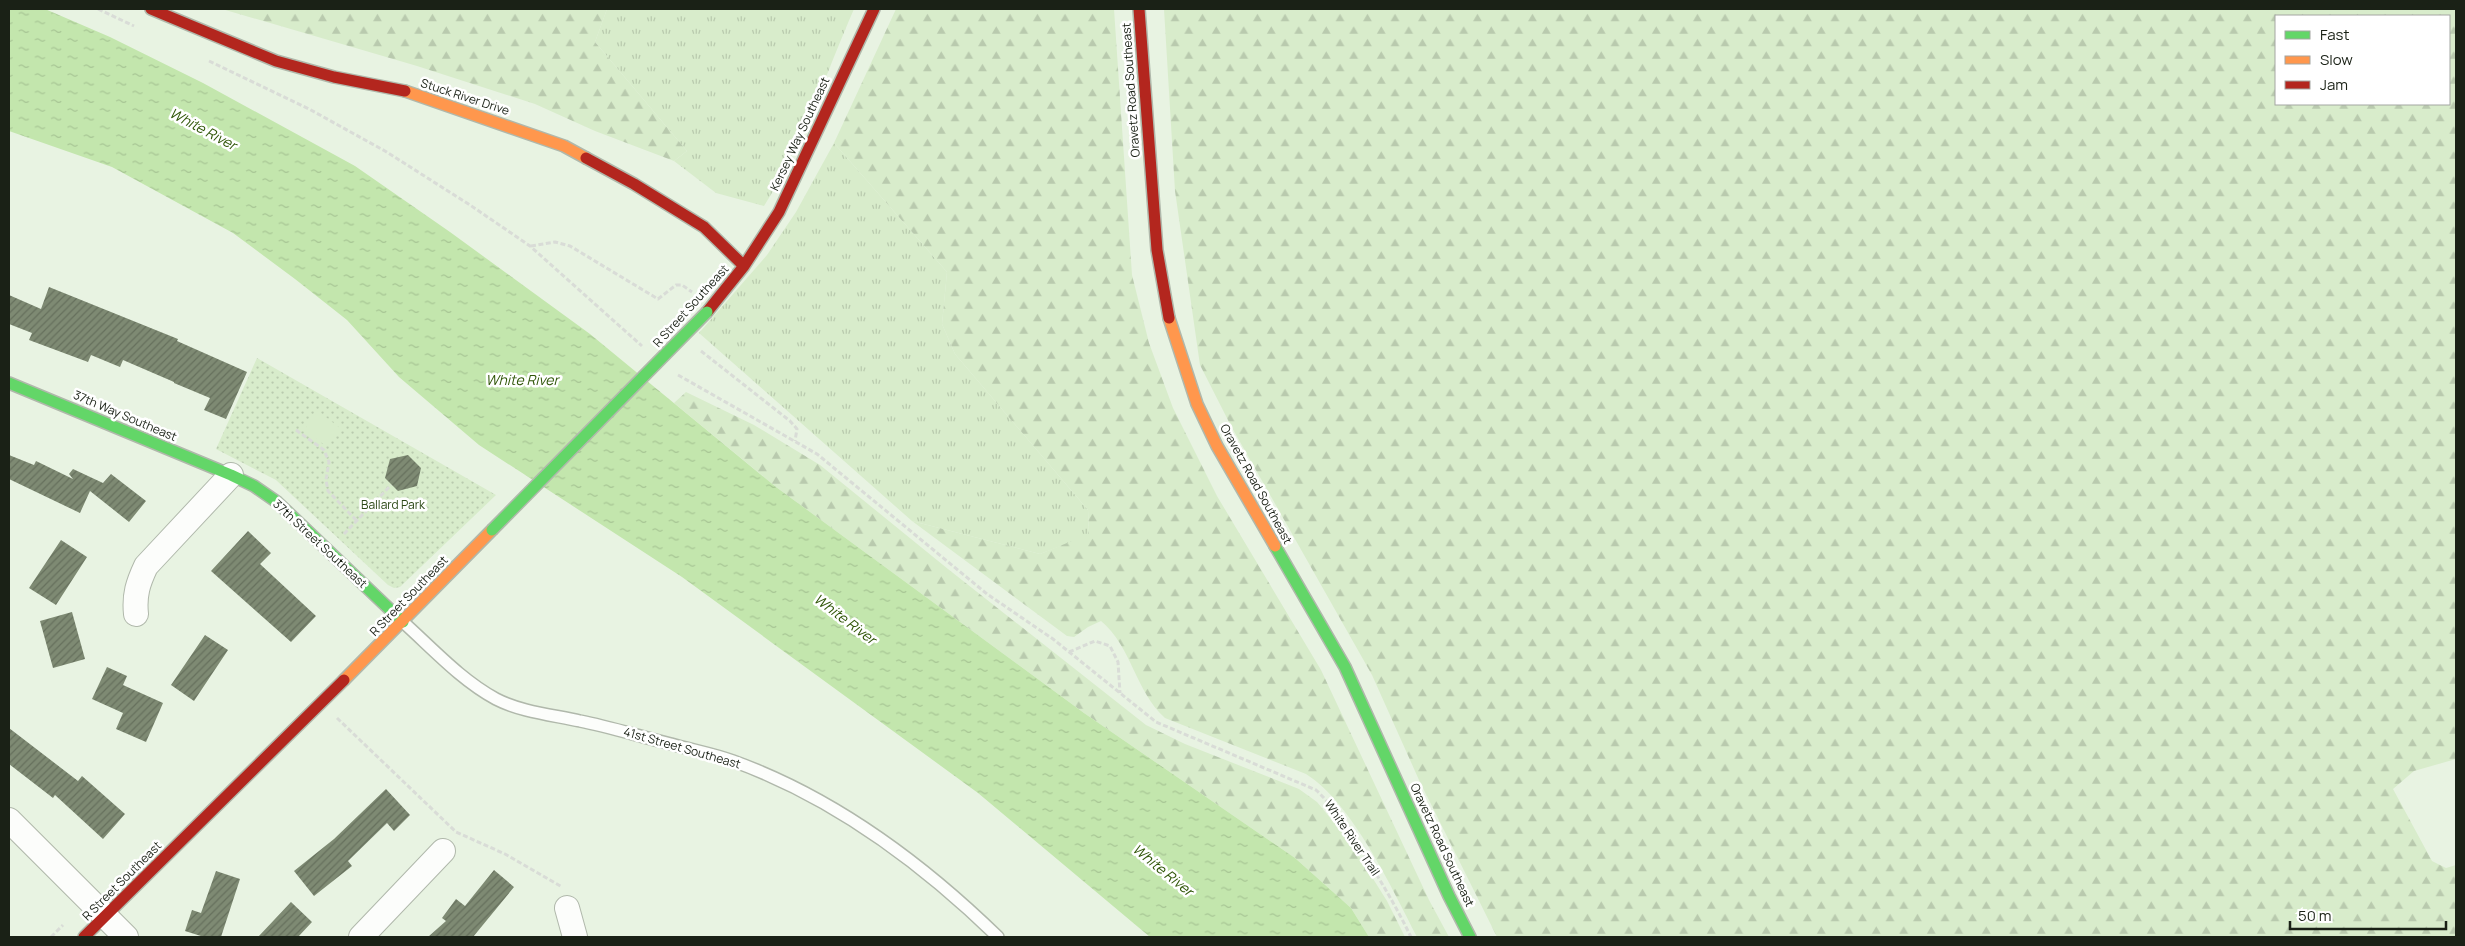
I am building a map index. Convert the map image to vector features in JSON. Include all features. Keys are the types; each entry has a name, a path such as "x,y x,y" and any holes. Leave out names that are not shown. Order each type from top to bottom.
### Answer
{"street":[{"name":"Stuck River Drive","path":"151,9 222,41 276,61 334,77 405,91 491,119 564,146 634,184 704,227 744,266"},
{"name":"Kersey Way Southeast","path":"744,266 779,212 874,9"},
{"name":"Oravetz Road Southeast","path":"1140,9 1157,250 1167,312 1197,404 1217,446 1345,667 1449,896 1470,937"},
{"name":"R Street Southeast","path":"84,937 404,622 709,310 744,266"},
{"name":"37th Way Southeast","path":"9,383 231,475"},
{"name":"37th Street Southeast","path":"231,475 254,486 277,502 404,622"},
{"path":"136,614 134,600 138,584 146,566 231,475"},
{"path":"9,820 126,937"},
{"path":"361,937 442,851"},
{"path":"566,908 576,937"}],"lane":[{"name":"41st Street Southeast","path":"404,622 461,675 497,699 534,712 582,721 733,760 790,786 844,816 896,851 956,897 998,937"}],"path":[{"path":"530,246 554,242 570,246 658,299 676,285 682,285 709,310"},
{"path":"685,334 709,359 790,421 797,429 795,441"},
{"path":"296,430 324,450 329,462 326,480 328,491 357,521"},
{"path":"328,551 391,485"},
{"path":"1069,652 1096,641 1110,646 1118,662 1120,694"},
{"path":"321,704 456,832 505,854 569,891 566,908"},
{"name":"White River Trail","path":"1237,756 1303,783 1324,797 1391,897 1411,937"}],"green space":[{"path":"222,9 607,9 595,42 687,151 674,161 595,131 535,104 417,66"},
{"path":"607,9 854,9 802,134 778,183 764,206 716,193 674,161 687,151 595,42"},
{"path":"896,9 1114,9 1132,275 1149,343 1173,408 1217,496 1321,670 1429,900 1449,937 1417,937 1383,872 1355,825 1323,787 1306,774 1165,718 1147,695 1120,643 1101,621 1074,637 1067,636 912,521 1040,554 1089,534 1088,510 955,354 942,324 947,272 834,143"},
{"path":"1164,9 2456,9 2456,759 2414,771 2393,789 2432,861 2446,868 2456,865 2456,937 1497,937 1419,780 1372,675 1231,426 1200,365 1175,191"},
{"path":"834,143 947,272 942,324 955,354 1088,510 1089,535 1040,554 912,521 699,333 767,255 796,212"},
{"name":"Ballard Park","path":"257,358 496,495 400,587 394,588 388,585 276,480 216,449"},
{"path":"686,392 754,425 820,465 1146,725 1185,744 1299,789 1317,802 1350,842 1387,901 1405,937 1369,937 1351,908 1295,858 1084,713 776,487 674,403"},
{"path":"318,411 340,428 326,446 304,430"}],"water":[{"name":"White River","path":"9,9 45,9 110,37 203,83 355,166 450,232 590,334 776,487 1084,713 1295,858 1351,908 1369,937 1150,937 978,793 682,577 479,445 399,377 347,320 233,233 112,167 9,131"}],"building":[{"path":"49,287 178,339 177,341 247,372 226,419 204,410 210,398 174,382 123,360 120,367 91,355 88,362 29,340 32,333 9,324 9,295 41,309"},
{"path":"9,455 34,465 36,461 73,479 69,474 73,469 103,483 111,474 146,501 129,522 90,491 80,513 9,479"},
{"path":"408,455 421,468 417,486 398,491 385,478 390,459"},
{"path":"248,531 271,553 260,564 316,616 291,642 211,571"},
{"path":"61,540 87,557 56,605 29,588"},
{"path":"72,612 85,659 53,668 40,621"},
{"path":"205,635 228,650 194,701 171,685"},
{"path":"107,667 127,676 123,685 163,703 146,742 116,729 123,713 92,699"},
{"path":"9,728 78,781 82,776 125,814 103,839 55,795 53,798 9,764"},
{"path":"386,789 410,815 394,831 387,823 348,861 352,866 314,896 294,871 334,839"},
{"path":"494,870 514,887 473,937 428,937 446,921 442,918 456,899 465,906"},
{"path":"216,871 240,879 221,937 204,937 185,931 192,910 201,913"},
{"path":"291,902 312,922 298,937 258,937"}],"traffic: fast":[{"path":"492,530 707,312"},
{"path":"9,383 254,486 277,502 403,622"},
{"path":"1275,546 1345,667 1449,896 1470,937"}],"traffic: slow":[{"path":"405,91 564,146 586,158"},
{"path":"1169,318 1197,404 1217,446 1275,546"},
{"path":"344,680 492,530"}],"traffic: jam":[{"path":"151,9 276,61 334,77 405,91"},
{"path":"707,312 744,266 779,212 874,9"},
{"path":"1139,9 1157,250 1169,318"},
{"path":"586,158 634,184 704,227 744,266"},
{"path":"84,937 344,680"}]}
